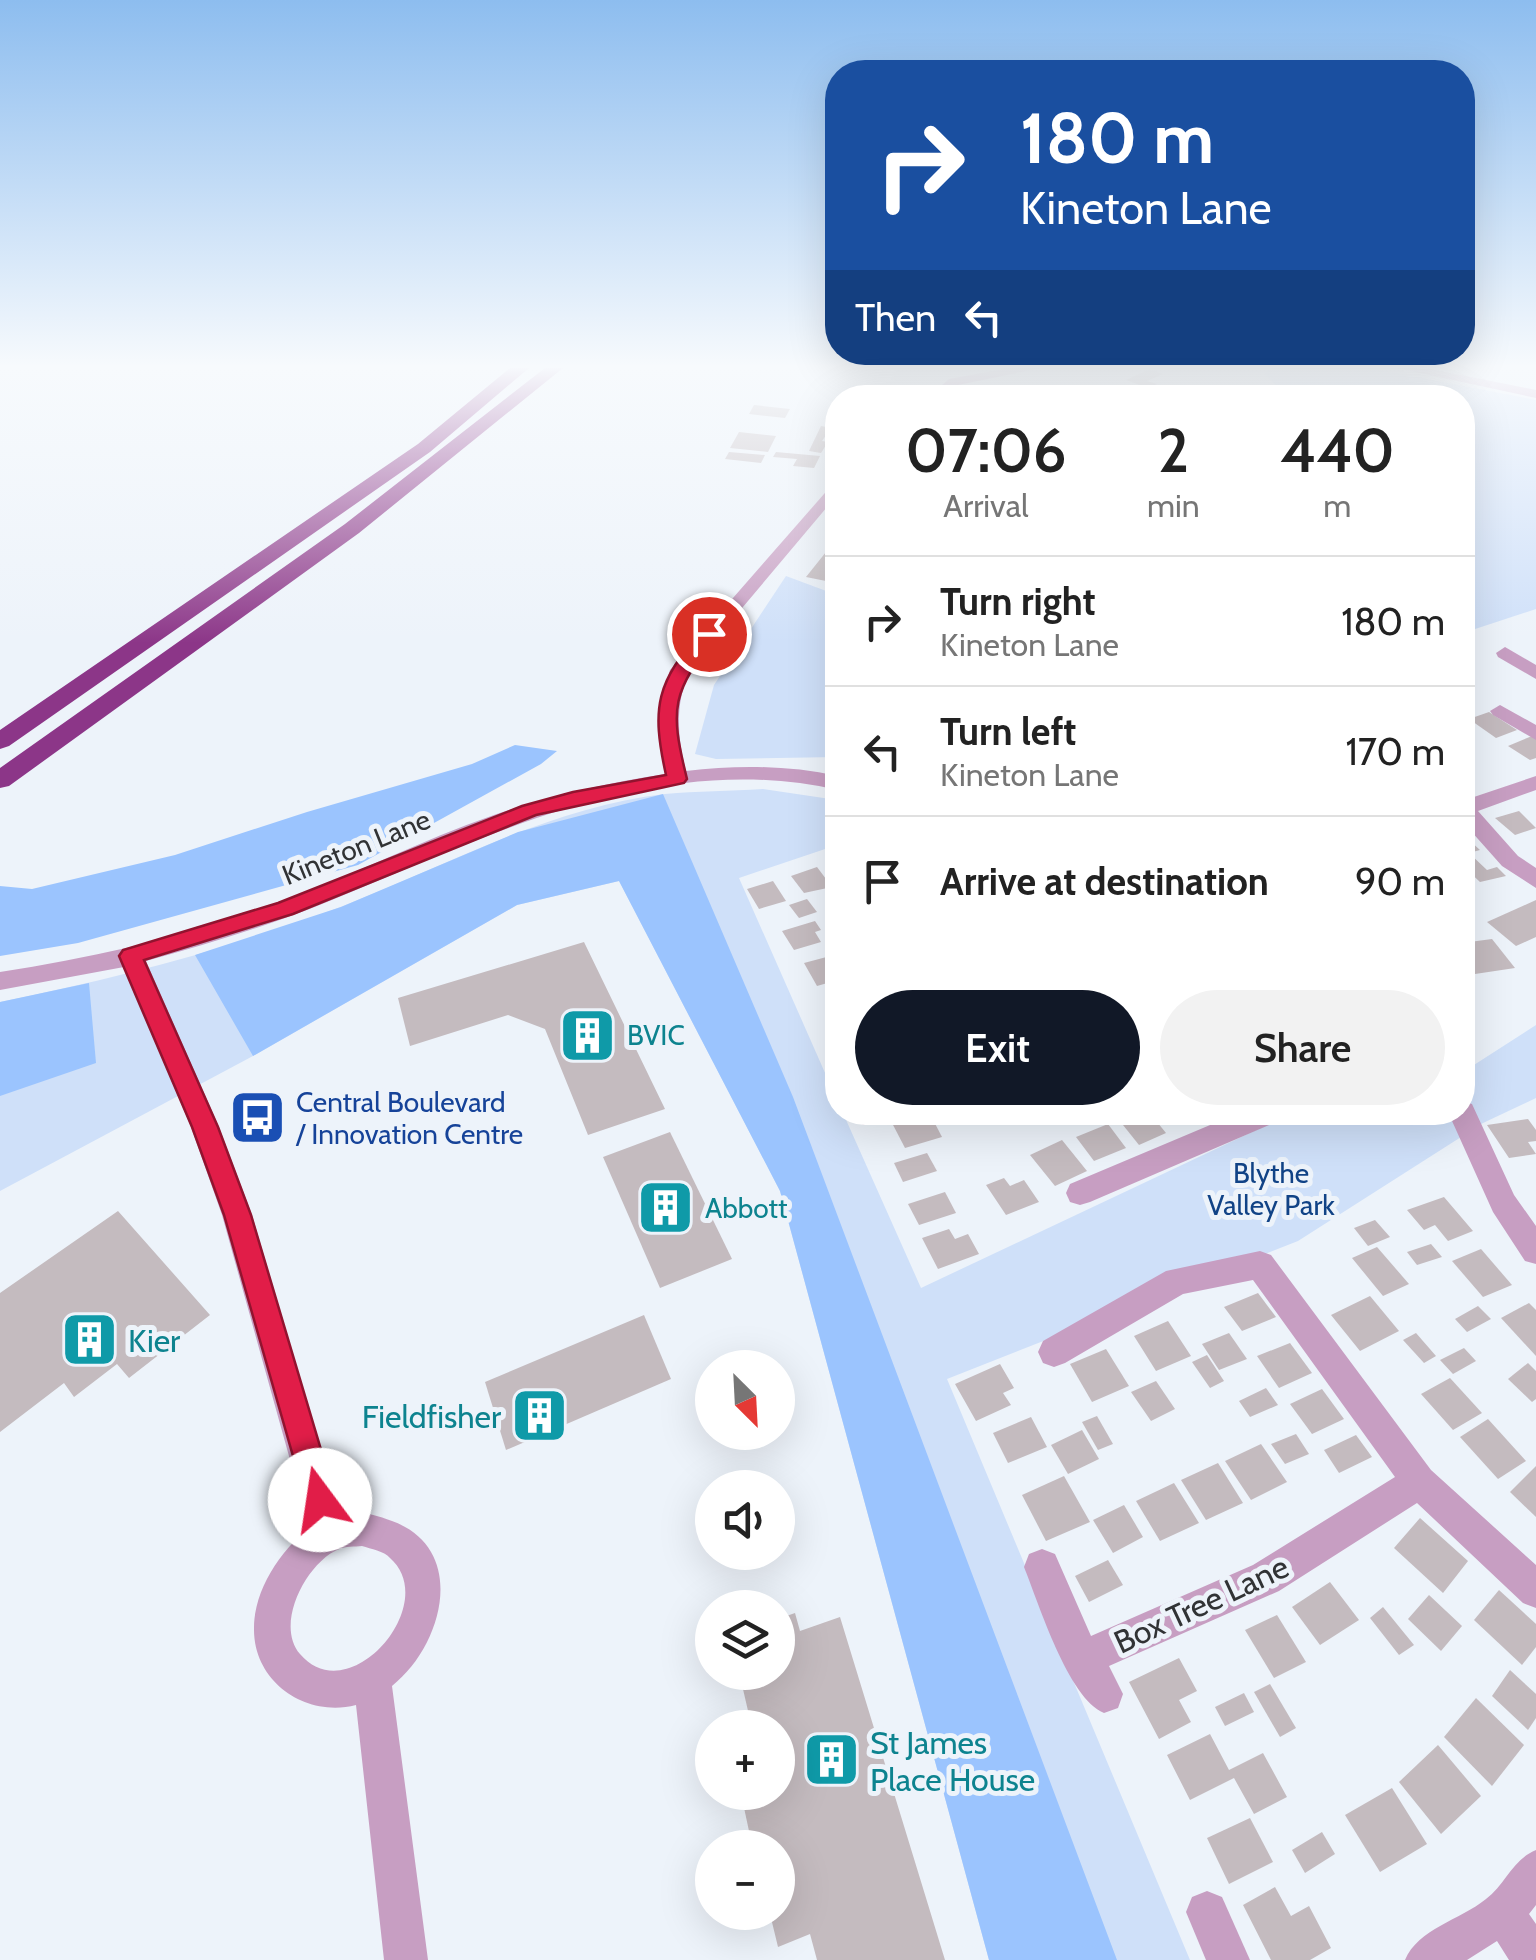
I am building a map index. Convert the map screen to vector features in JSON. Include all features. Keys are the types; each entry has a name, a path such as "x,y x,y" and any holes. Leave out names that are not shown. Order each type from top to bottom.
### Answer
{"highway":[{"path":"0,741 407,459"},
{"path":"0,780 443,459"}],"street":[{"path":"677,779 665,729 666,706 680,670 825,498"},
{"path":"1506,653 1536,673"},
{"path":"1500,711 1536,734"},
{"name":"Kineton Lane","path":"0,981 130,956 286,909 529,811 573,798 677,779 776,773 825,780"},
{"path":"1475,804 1536,783"},
{"path":"1475,822 1510,861 1536,880"},
{"path":"130,956 205,1127 238,1215 328,1534"},
{"path":"1080,1193 1240,1125"},
{"path":"1468,1125 1504,1203 1536,1252"},
{"path":"1054,1352 1177,1281 1260,1265 1419,1482 1536,1590"},
{"name":"Box Tree Lane","path":"1082,1659 1266,1578 1419,1482"},
{"path":"362,1528 387,1531 413,1550 423,1573 422,1612 405,1649 372,1680 353,1689 314,1689 286,1672 275,1650 271,1625 280,1590 295,1565 328,1534 362,1528"},
{"path":"1042,1567 1082,1659 1104,1694"},
{"path":"372,1680 406,1960"},
{"path":"1427,1960 1502,1912 1536,1872"},
{"path":"1207,1912 1228,1960"},
{"path":"1502,1912 1535,1960"}],"green space":[{"path":"1475,459 1536,459 1536,609 1475,629"},
{"path":"786,576 825,591 825,757 716,759 695,754 714,685"},
{"name":"Blythe Valley Park","path":"763,789 825,798 825,849 739,878 825,1073 825,1125 848,1125 921,1288 1267,1125 1475,1125 1475,1064 1536,1025 1536,1098 1483,1123 1298,1241 947,1379 1190,1960 989,1960 780,1191 619,881 517,905 253,1056 0,1191 0,1002 131,972 259,936 343,906 541,824 581,811 665,794"}],"shaded area":[{"path":"515,745 557,751 541,764 358,865 78,943 0,956 0,886 32,889 175,855 472,764"},
{"path":"663,794 793,1097 1117,1960 989,1960 780,1191 619,881 517,905 253,1056 195,955 341,907 518,832"},
{"path":"89,983 96,1063 0,1096 0,1002"}],"building":[{"path":"797,459 818,459 814,468 793,466"},
{"path":"825,553 825,581 806,577"},
{"path":"1489,712 1517,730 1496,738 1475,723 1475,717"},
{"path":"1532,736 1536,739 1536,758 1530,760 1508,746"},
{"path":"1519,811 1536,828 1515,835 1495,818"},
{"path":"1475,859 1487,870 1497,867 1506,876 1480,882 1475,877"},
{"path":"817,867 825,878 825,888 804,893 791,876"},
{"path":"773,881 786,901 759,909 747,889"},
{"path":"807,899 817,912 799,918 789,905"},
{"path":"1536,900 1536,937 1516,946 1487,922"},
{"path":"815,921 821,930 815,932 821,942 794,950 782,931"},
{"path":"1492,939 1515,968 1475,974 1475,941"},
{"name":"BVIC","path":"584,942 665,1109 588,1135 545,1029 508,1015 410,1046 398,998"},
{"path":"825,957 825,984 817,986 804,963"},
{"path":"1528,1119 1536,1130 1536,1141 1528,1142 1536,1154 1509,1158 1487,1125"},
{"path":"893,1125 936,1125 942,1137 905,1148"},
{"path":"1109,1125 1126,1148 1094,1161 1076,1137"},
{"path":"1123,1125 1160,1125 1166,1133 1139,1145"},
{"name":"Abbott","path":"670,1132 732,1259 660,1288 603,1157"},
{"path":"1062,1140 1087,1171 1055,1186 1030,1155"},
{"path":"927,1153 937,1171 903,1182 894,1163"},
{"path":"1004,1178 1010,1186 1024,1180 1039,1202 1006,1215 986,1185"},
{"path":"945,1192 956,1213 919,1225 908,1204"},
{"path":"1444,1197 1473,1231 1448,1241 1435,1225 1424,1230 1407,1210"},
{"name":"Kier","path":"118,1211 210,1315 129,1378 117,1364 74,1397 64,1383 0,1432 0,1293"},
{"path":"1375,1220 1390,1237 1368,1246 1354,1228"},
{"path":"949,1229 955,1239 968,1234 979,1254 938,1269 922,1238"},
{"path":"1431,1244 1442,1257 1417,1265 1407,1252"},
{"path":"1377,1247 1409,1284 1383,1296 1352,1258"},
{"path":"1481,1249 1512,1285 1483,1297 1452,1261"},
{"path":"1258,1293 1276,1317 1242,1331 1224,1307"},
{"path":"1370,1296 1399,1331 1360,1351 1331,1315"},
{"path":"1529,1303 1536,1310 1536,1356 1501,1318"},
{"path":"1478,1306 1491,1319 1467,1332 1455,1319"},
{"name":"Fieldfisher","path":"644,1315 671,1379 506,1450 485,1382"},
{"path":"1168,1321 1191,1356 1156,1371 1134,1336"},
{"path":"1229,1333 1247,1359 1219,1370 1202,1344"},
{"path":"1416,1333 1436,1356 1424,1363 1403,1340"},
{"path":"1290,1343 1312,1373 1279,1388 1257,1356"},
{"path":"1464,1348 1476,1361 1453,1374 1440,1360"},
{"path":"1106,1349 1129,1386 1092,1402 1070,1364"},
{"path":"1207,1355 1224,1381 1210,1388 1192,1362"},
{"path":"1528,1363 1536,1371 1536,1399 1532,1402 1508,1379"},
{"path":"1000,1364 1014,1388 1003,1393 1011,1405 976,1421 955,1384"},
{"path":"1450,1378 1482,1413 1453,1430 1421,1394"},
{"path":"1156,1381 1175,1409 1151,1421 1131,1392"},
{"path":"1266,1388 1278,1405 1250,1417 1239,1401"},
{"path":"1322,1389 1344,1419 1312,1434 1290,1404"},
{"path":"1097,1416 1113,1444 1098,1450 1082,1422"},
{"path":"1031,1417 1047,1447 1008,1463 993,1433"},
{"path":"1488,1419 1526,1461 1498,1479 1460,1437"},
{"path":"1082,1430 1099,1459 1068,1474 1051,1445"},
{"path":"1296,1434 1309,1454 1285,1464 1271,1444"},
{"path":"1356,1435 1372,1457 1339,1473 1324,1450"},
{"path":"1261,1444 1287,1482 1251,1500 1225,1461"},
{"path":"1218,1463 1243,1503 1206,1520 1181,1480"},
{"path":"1536,1466 1536,1517 1510,1492"},
{"path":"1064,1476 1090,1522 1046,1541 1022,1495"},
{"path":"1174,1483 1199,1523 1160,1541 1136,1501"},
{"path":"1124,1505 1143,1537 1113,1553 1093,1520"},
{"path":"1420,1518 1468,1561 1443,1593 1394,1548"},
{"path":"1108,1560 1123,1585 1089,1602 1075,1576"},
{"path":"1330,1582 1359,1620 1320,1645 1292,1607"},
{"path":"1499,1590 1536,1624 1536,1647 1522,1665 1474,1620"},
{"path":"1429,1595 1462,1626 1441,1651 1408,1619"},
{"path":"1383,1607 1414,1645 1399,1655 1370,1618"},
{"name":"St James Place House","path":"795,1613 800,1631 840,1617 945,1960 817,1960 810,1934 778,1947 774,1930 795,1930 795,1830 749,1830 744,1810 795,1810 795,1710 748,1710 743,1690 795,1690"},
{"path":"1277,1615 1306,1662 1274,1678 1245,1630"},
{"path":"1179,1658 1197,1691 1179,1700 1191,1722 1159,1739 1129,1682"},
{"path":"1510,1670 1536,1694 1536,1718 1528,1730 1492,1696"},
{"path":"1270,1684 1296,1728 1280,1737 1254,1692"},
{"path":"1244,1693 1254,1712 1225,1726 1215,1707"},
{"path":"1476,1698 1524,1745 1492,1786 1444,1737"},
{"path":"1210,1734 1229,1770 1263,1753 1287,1797 1254,1814 1234,1778 1190,1800 1167,1755"},
{"path":"1438,1745 1481,1796 1441,1834 1399,1782"},
{"path":"1392,1788 1427,1844 1380,1872 1345,1815"},
{"path":"1250,1818 1273,1862 1229,1884 1207,1838"},
{"path":"1322,1832 1335,1854 1305,1873 1292,1850"},
{"path":"1275,1887 1291,1916 1309,1906 1331,1948 1310,1960 1271,1960 1243,1905"}],"place":[{"name":"BVIC","path":"588,1035"},
{"name":"Central Boulevard / Innovation Centre","path":"257,1118"},
{"name":"Abbott","path":"666,1208"},
{"name":"Kier","path":"89,1340"},
{"name":"Fieldfisher","path":"540,1416"},
{"name":"St James Place House","path":"831,1760"}],"route":[{"path":"320,1500 238,1215 205,1127 130,956 286,909 529,811 573,798 677,779 665,729 666,706 686,660 709,634"}]}
